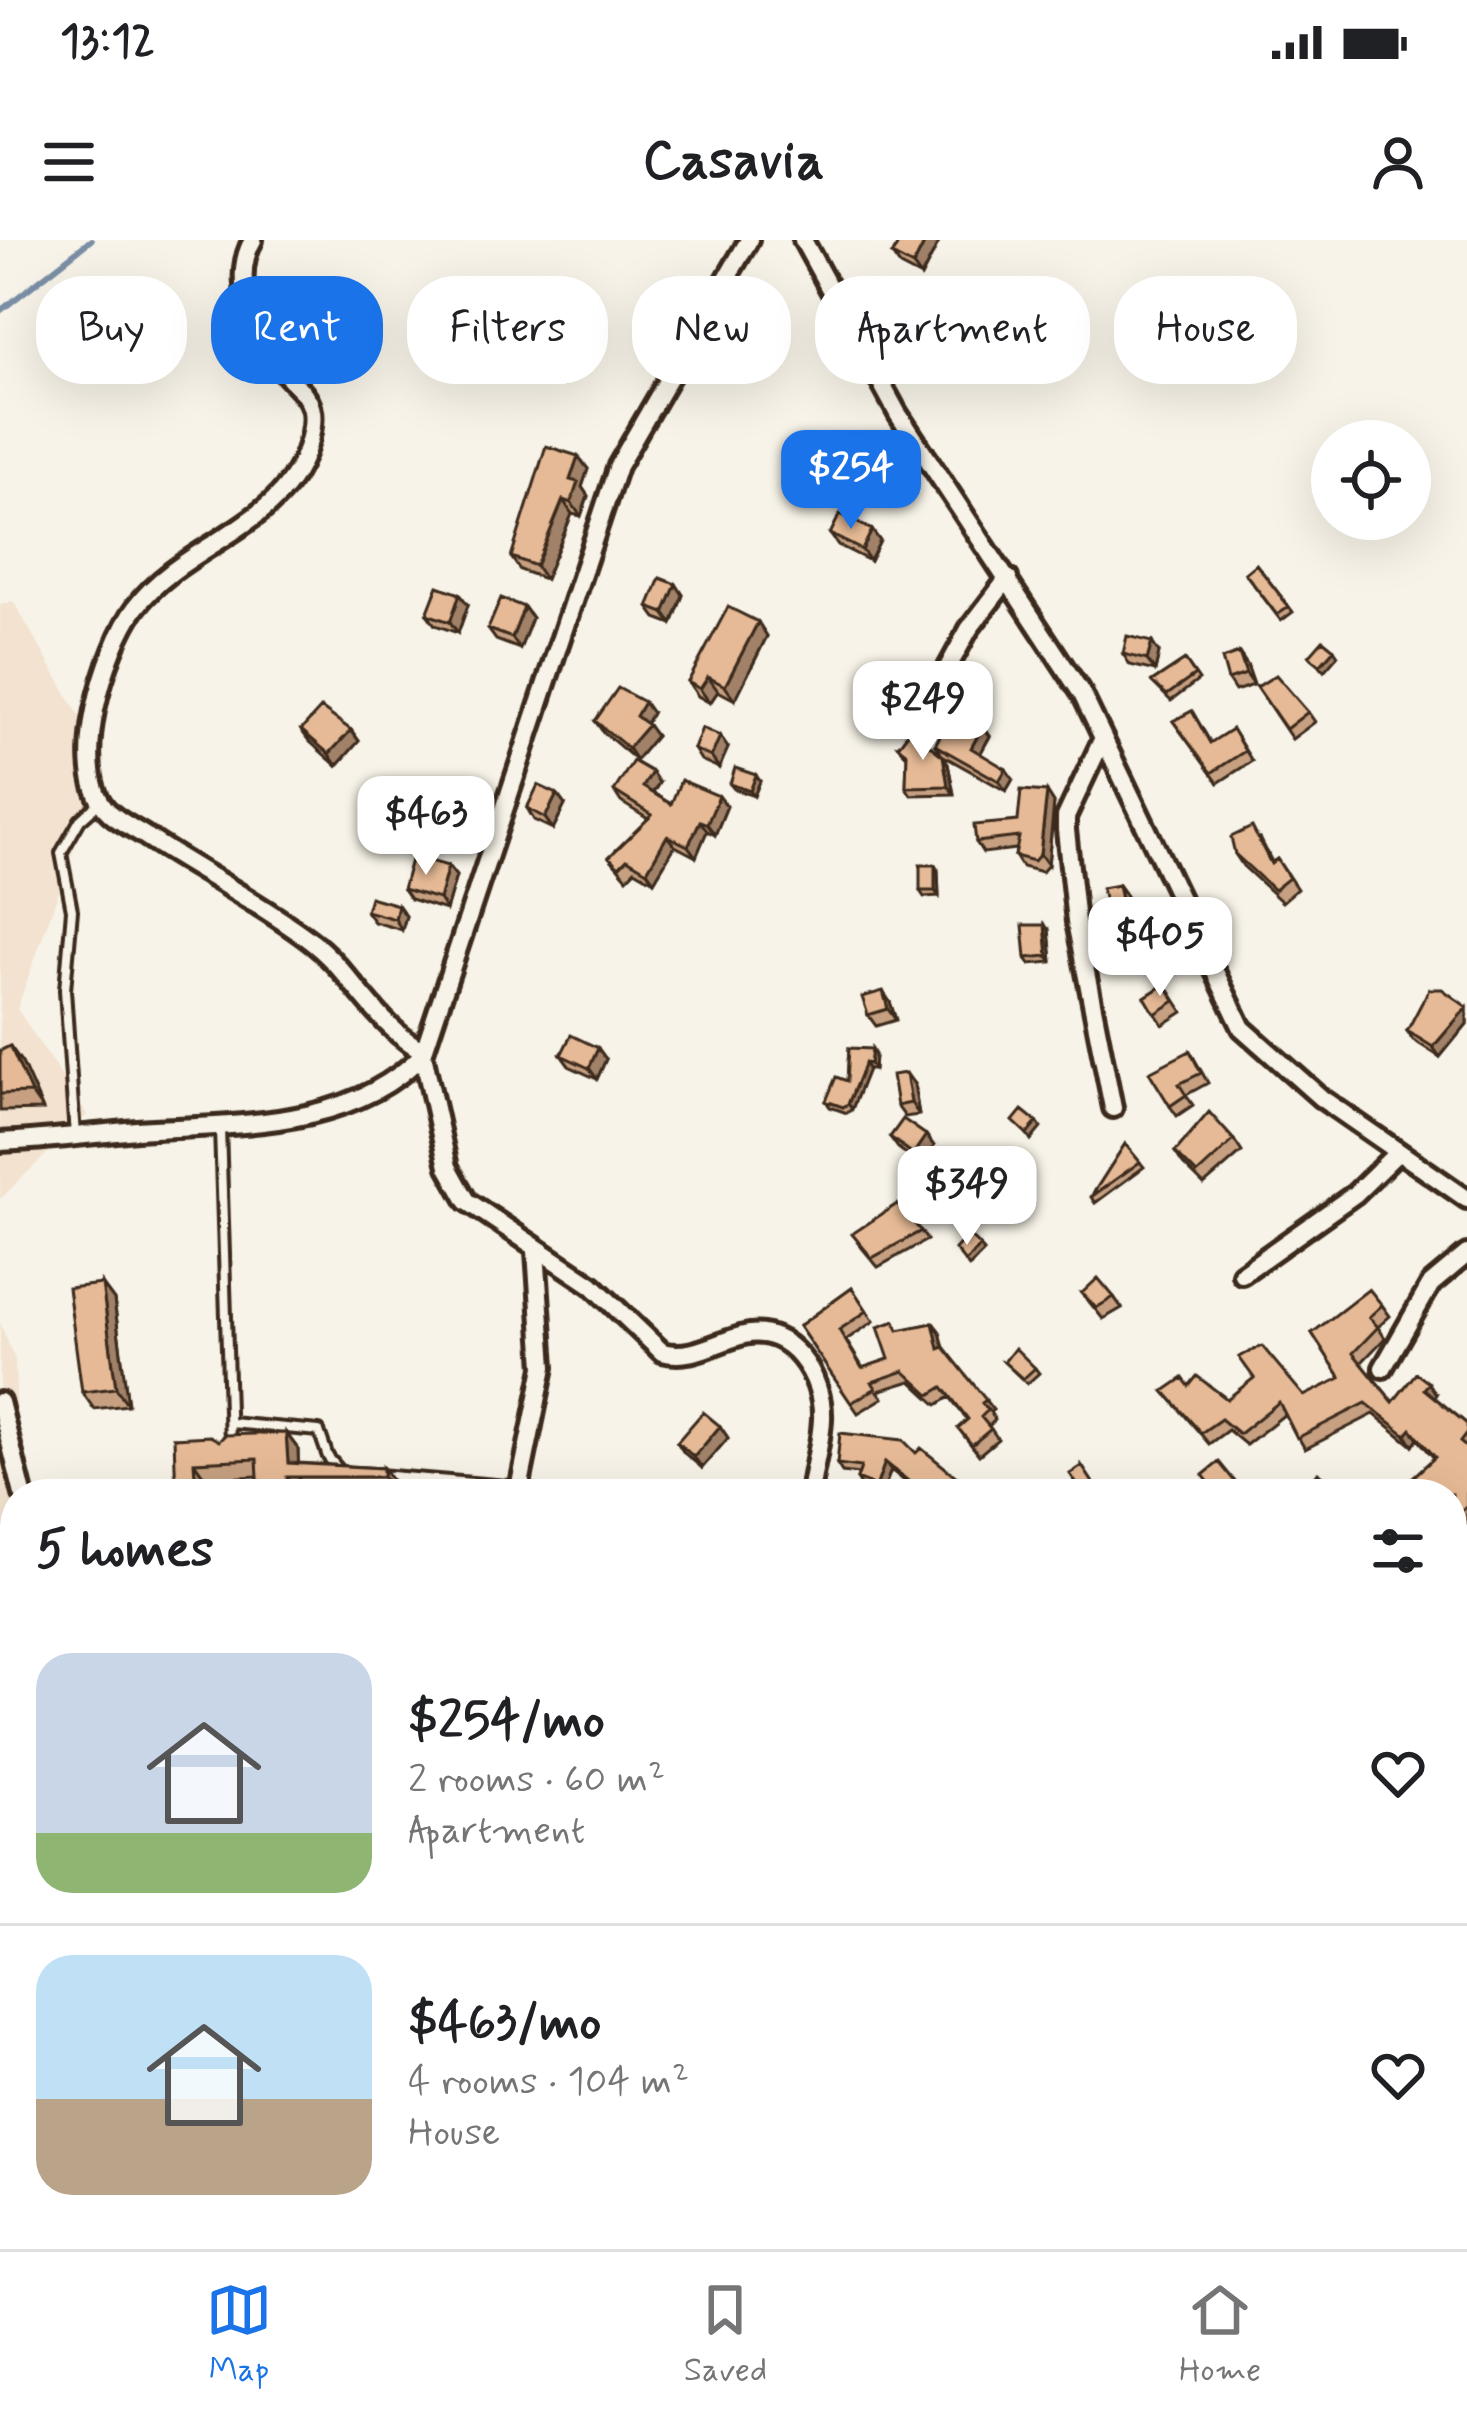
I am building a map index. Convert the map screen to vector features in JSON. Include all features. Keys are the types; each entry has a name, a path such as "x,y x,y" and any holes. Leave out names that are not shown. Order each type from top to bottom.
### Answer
{"street":[{"path":"253,240 242,258 246,299 273,358 304,387 313,407 313,427 304,456 279,500 163,579 136,606 117,637 97,692 93,728 100,802 109,813 307,938 354,980 396,1035 423,1053 458,1186 484,1216 592,1285 662,1352 697,1352 755,1332 785,1341 808,1369 820,1399 812,1479"},
{"path":"0,1142 220,1127 341,1105 390,1083 423,1053 618,466 749,240"},
{"path":"803,240 898,414 1082,694 1242,1028 1321,1098 1467,1198"},
{"path":"928,702 976,617 1008,578"},
{"path":"1103,738 1066,817 1066,830 1076,922 1113,1108"},
{"path":"1242,1274 1355,1193 1398,1153"},
{"path":"521,1479 544,1367 536,1251"},
{"path":"1383,1368 1431,1284 1467,1254"},
{"path":"0,1402 19,1479"}],"lane":[{"path":"75,1136 65,991 72,910 62,853 80,820 100,802"},
{"path":"220,1127 229,1450"},
{"path":"231,1423 319,1431 332,1465 349,1472"},
{"path":"367,1474 414,1479"}],"shaded area":[{"path":"13,601 105,760 17,1009 87,1115 0,1199 0,605"},
{"path":"0,1323 15,1360 19,1479 0,1479"}],"building":[{"path":"900,240 926,240 913,266 892,255"},
{"path":"546,446 578,456 570,480 578,482 571,503 563,500 536,566 511,557"},
{"path":"815,446 841,459 828,484 802,470"},
{"path":"840,514 872,530 862,550 830,534"},
{"path":"1256,564 1289,607 1277,615 1245,573"},
{"path":"660,578 676,584 664,613 648,607"},
{"path":"438,586 460,594 450,622 427,614"},
{"path":"501,598 524,607 512,638 488,629"},
{"path":"728,607 758,622 725,686 708,677 700,689 688,682"},
{"path":"1127,636 1152,642 1147,660 1123,654"},
{"path":"1323,640 1334,649 1320,665 1309,656"},
{"path":"1239,653 1246,674 1228,680 1222,659"},
{"path":"1185,660 1195,675 1167,695 1152,682"},
{"path":"1276,675 1308,712 1286,729 1257,687"},
{"path":"618,688 644,702 636,716 648,725 628,748 595,721"},
{"path":"321,708 351,730 329,754 301,730"},
{"path":"954,710 983,726 971,748 1006,769 999,781 935,745"},
{"path":"1192,711 1210,743 1232,729 1245,751 1211,773 1173,721"},
{"path":"702,728 720,736 711,757 694,749"},
{"path":"910,730 943,756 948,786 906,787 907,753 898,746"},
{"path":"633,761 652,772 643,787 671,804 681,780 719,796 707,824 700,821 688,846 667,836 647,871 627,859 619,867 609,857 652,815 614,791"},
{"path":"735,768 756,775 750,791 730,784"},
{"path":"538,785 557,794 545,818 527,808"},
{"path":"1021,790 1047,792 1040,854 1034,861 1015,856 1019,837 976,842 974,825 1018,821"},
{"path":"1252,827 1271,864 1277,859 1289,878 1274,890 1235,854 1231,837"},
{"path":"412,856 448,866 439,899 403,889"},
{"path":"920,865 935,865 935,891 920,891"},
{"path":"1118,885 1123,910 1107,914 1102,888"},
{"path":"370,897 398,905 395,919 366,911"},
{"path":"1023,925 1045,925 1048,956 1026,958"},
{"path":"1165,984 1175,1001 1155,1014 1145,997"},
{"path":"1429,989 1442,989 1467,1007 1433,1047 1407,1031"},
{"path":"883,991 888,1009 868,1015 862,997"},
{"path":"571,1035 598,1048 589,1068 561,1055"},
{"path":"10,1046 31,1093 0,1094 0,1051"},
{"path":"849,1048 872,1049 870,1064 865,1063 843,1107 826,1101 836,1077 847,1081"},
{"path":"1190,1051 1201,1073 1179,1084 1186,1095 1170,1106 1149,1072"},
{"path":"906,1073 911,1103 897,1106 892,1075"},
{"path":"1022,1110 1037,1122 1027,1134 1013,1121"},
{"path":"1209,1112 1234,1140 1197,1174 1175,1152"},
{"path":"903,1119 926,1135 913,1154 890,1137"},
{"path":"1125,1144 1140,1162 1091,1197"},
{"path":"897,1204 921,1231 872,1258 852,1234"},
{"path":"968,1235 980,1246 965,1262 955,1249"},
{"path":"1098,1278 1114,1297 1096,1308 1082,1293"},
{"path":"102,1284 116,1388 82,1392 68,1288"},
{"path":"852,1288 867,1311 839,1330 862,1368 889,1359 878,1327 895,1321 898,1330 933,1323 939,1349 944,1347 986,1400 982,1403 988,1410 981,1417 991,1429 972,1445 958,1428 968,1419 943,1387 930,1395 904,1371 872,1382 876,1388 851,1403 799,1326"},
{"path":"1369,1289 1382,1305 1369,1317 1378,1327 1353,1353 1393,1402 1416,1373 1429,1383 1424,1389 1467,1424 1460,1442 1467,1448 1467,1479 1413,1479 1435,1457 1411,1429 1406,1435 1366,1403 1297,1438 1279,1402 1239,1434 1221,1419 1201,1433 1164,1391 1183,1378 1189,1386 1197,1376 1227,1399 1254,1378 1239,1357 1262,1346 1304,1396 1341,1378 1312,1333"},
{"path":"1015,1348 1035,1368 1023,1379 1004,1362"},
{"path":"703,1412 720,1426 694,1457 677,1442"},
{"path":"286,1433 288,1463 383,1468 383,1477 258,1479 257,1459 194,1462 195,1479 175,1479 174,1438 210,1436 219,1441 225,1435"},
{"path":"840,1433 903,1440 916,1453 921,1448 959,1479 906,1479 885,1462 879,1479 857,1479 861,1467 837,1464"},
{"path":"1219,1462 1233,1479 1206,1479 1203,1475"},
{"path":"1082,1466 1090,1479 1073,1479 1070,1474"}],"waterway":[{"path":"0,311 91,240"}]}
